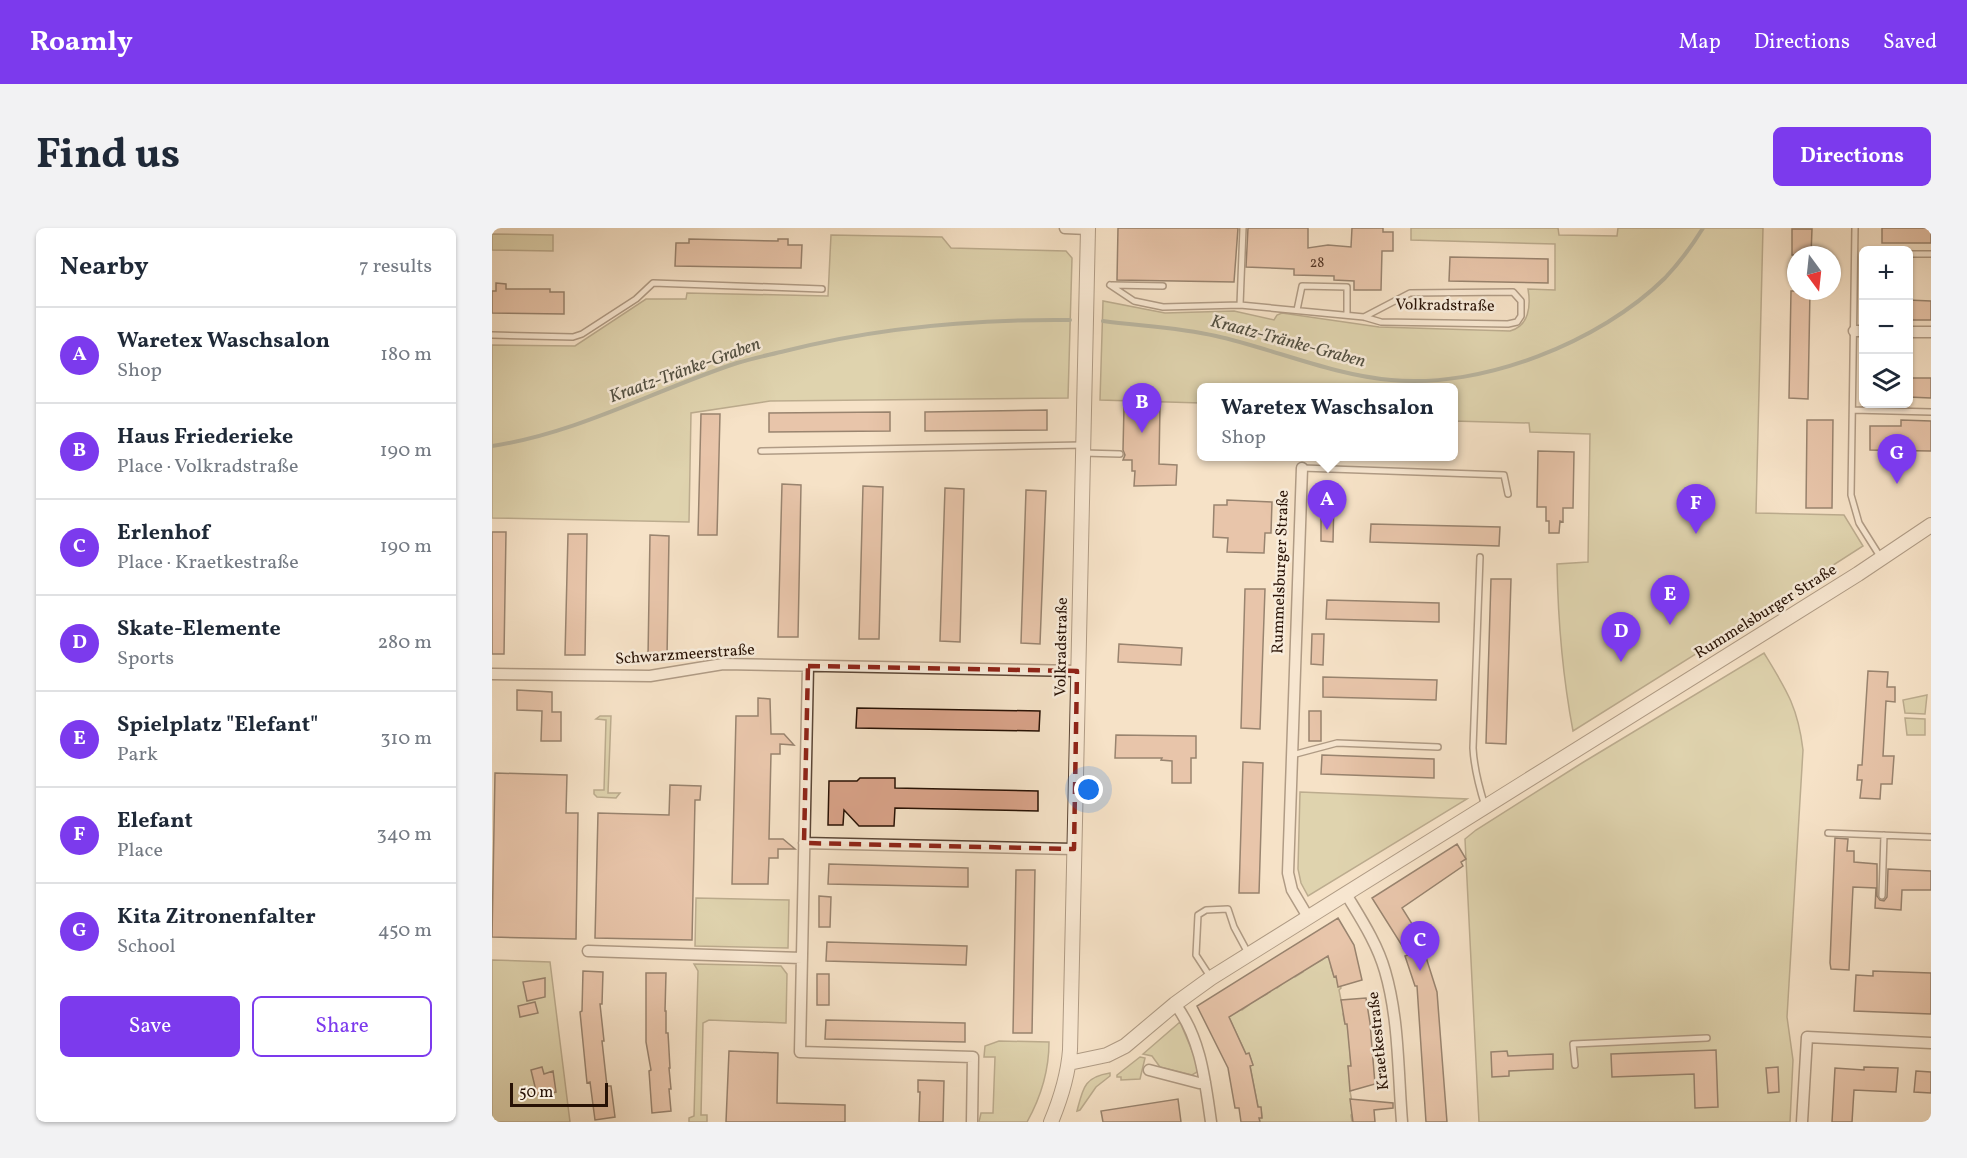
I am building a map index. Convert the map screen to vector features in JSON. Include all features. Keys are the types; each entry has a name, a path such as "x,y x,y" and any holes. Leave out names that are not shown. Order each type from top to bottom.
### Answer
{"street":[{"path":"1065,228 1088,228"},
{"name":"Volkradstraße","path":"1069,1064 1088,228"},
{"path":"1913,332 1931,332"},
{"name":"Rummelsburger Straße","path":"1302,468 1288,873 1292,890 1308,916"},
{"name":"Rummelsburger Straße","path":"1069,1064 1107,1055 1125,1046 1175,1004 1211,978 1882,558 1931,525"},
{"name":"Schwarzmeerstraße","path":"492,674 650,676 723,664 1077,671"},
{"path":"808,666 800,1052 973,1057 972,1122"},
{"path":"804,843 1074,849"},
{"name":"Kraetkestraße","path":"1346,894 1370,934 1385,973 1394,1011 1402,1122"},
{"path":"588,951 802,958"},
{"path":"1175,1004 1183,1015 1201,1057 1211,1122"},
{"path":"1802,1122 1807,1037 1931,1042"},
{"path":"1051,1122 1062,1094 1069,1064"},
{"path":"1149,1070 1199,1083 1205,1082"}],"lane":[{"path":"1240,305 1242,228"},
{"path":"1855,228 1859,331 1853,410 1851,495 1859,523 1882,558"},
{"path":"1913,254 1931,254"},
{"path":"492,335 573,337 582,334 636,299 653,283 822,289"},
{"name":"Volkradstraße","path":"1163,286 1110,285 1134,301 1162,307 1240,305 1364,317 1381,322 1508,324 1517,322 1521,316 1521,301 1513,292 1410,293 1364,317"},
{"path":"1297,310 1302,286 1347,287 1347,315"},
{"path":"1853,410 1931,412"},
{"path":"761,451 1083,449 1120,454"},
{"name":"Rummelsburger Straße","path":"1302,468 1504,475 1508,494"},
{"path":"1480,558 1473,761 1485,807"},
{"path":"1292,755 1337,743 1438,747"},
{"path":"1828,833 1931,837"},
{"path":"1882,896 1884,835"},
{"path":"1211,978 1196,955 1198,915 1206,910 1228,909 1234,927 1249,954"},
{"path":"1575,1065 1573,1044 1707,1038"}],"highlighted area":[{"path":"808,666 1077,671 1074,849 804,843"}],"shaded area":[{"path":"1411,228 1558,228 1559,235 1617,236 1618,228 1763,228 1756,513 1844,515 1863,546 1813,578 1815,582 1790,597 1788,596 1573,731 1561,647 1557,564 1588,562 1590,434 1530,432 1529,423 1458,421 1458,383 1197,383 1197,403 1100,400 1103,301 1165,313 1234,311 1274,320 1282,313 1379,327 1510,331 1525,320 1529,308 1528,289 1555,290 1555,244 1411,240"},
{"path":"492,234 553,235 553,251 492,250"},
{"path":"831,235 942,237 951,248 1066,251 1072,258 1068,398 770,401 691,413 689,522 492,518 492,345 575,346 646,299 686,299 687,293 828,296"},
{"path":"1764,653 1790,699 1798,722 1803,750 1787,1017 1793,1060 1790,1122 1479,1122 1465,839 1582,763"},
{"path":"1927,695 1925,714 1905,713 1903,700"},
{"path":"600,716 611,716 608,793 620,793 616,798 597,797 594,794 594,790 604,790 606,720 596,719"},
{"path":"1905,718 1925,719 1925,735 1907,735"},
{"path":"1300,792 1467,799 1308,896 1301,883 1298,869"},
{"path":"696,898 789,900 788,948 695,946"},
{"path":"1330,949 1333,965 1331,967 1334,976 1337,975 1341,988 1339,990 1341,1000 1344,1000 1346,1013 1343,1014 1345,1024 1348,1024 1351,1066 1348,1066 1353,1090 1350,1091 1354,1114 1351,1115 1352,1122 1260,1122 1261,1108 1258,1107 1250,1066 1253,1065 1227,1013 1240,1008 1242,1010 1275,986 1277,988 1294,975 1295,977 1303,972 1302,970 1322,960"},
{"path":"492,960 550,962 570,1122 492,1122"},
{"path":"694,964 781,966 787,974 786,1023 709,1020 703,1023 701,1115 707,1115 707,1122 689,1122 689,1118 694,1116 698,971"},
{"path":"1180,1022 1198,1065 1197,1072 1192,1075 1160,1067 1152,1056 1143,1054"},
{"path":"999,1041 1049,1042 1048,1063 1043,1083 1027,1122 979,1122 981,1113 993,1113 995,1057 984,1057 985,1046"},
{"path":"1140,1057 1145,1058 1140,1079 1121,1080 1121,1077 1117,1077 1117,1075"},
{"path":"1110,1073 1110,1076 1096,1087 1077,1111 1086,1085 1095,1077"}],"building":[{"path":"1118,228 1238,228 1234,282 1117,280"},
{"path":"1248,228 1308,228 1308,248 1328,245 1351,247 1352,228 1383,228 1383,232 1393,232 1393,251 1382,251 1381,290 1354,290 1354,281 1334,280 1334,276 1294,275 1294,269 1246,267"},
{"path":"1882,228 1931,228 1931,243 1882,243"},
{"path":"1792,229 1812,229 1811,246 1792,246"},
{"path":"689,239 778,241 778,239 788,239 788,245 802,245 801,268 675,266 676,243 689,243"},
{"path":"1450,257 1548,259 1548,283 1449,281"},
{"path":"496,283 506,284 506,289 550,289 550,292 564,292 564,314 492,313 492,291 496,291"},
{"path":"1791,300 1810,300 1808,399 1789,398"},
{"path":"1913,300 1931,301 1931,320 1913,320"},
{"path":"1913,378 1931,378 1931,398 1913,397"},
{"path":"1124,406 1160,406 1159,464 1177,465 1176,485 1134,486 1135,471 1132,471 1132,460 1123,460 1125,455 1123,450"},
{"path":"1047,410 1047,430 925,431 925,412"},
{"path":"890,412 890,431 769,432 769,413"},
{"path":"701,414 720,414 717,535 698,535"},
{"path":"1807,420 1833,420 1832,508 1806,508"},
{"path":"1901,420 1931,421 1931,451 1870,450 1870,426 1901,426"},
{"path":"1538,451 1574,452 1573,508 1563,508 1563,522 1560,521 1559,533 1549,533 1546,507 1537,507"},
{"path":"782,484 801,485 798,637 778,637"},
{"path":"863,486 883,487 879,639 859,639"},
{"path":"945,488 964,489 960,642 940,641"},
{"path":"1026,490 1046,491 1040,644 1021,643"},
{"path":"1321,498 1334,498 1333,542 1321,541"},
{"path":"1227,500 1272,502 1271,533 1265,533 1264,553 1227,552 1228,538 1213,537 1214,505 1227,505"},
{"path":"1371,524 1500,527 1499,546 1370,542"},
{"path":"492,532 506,532 504,654 492,654"},
{"path":"568,534 587,534 585,655 565,655"},
{"path":"650,535 669,536 667,657 648,657"},
{"path":"1491,579 1511,579 1506,744 1486,743"},
{"path":"1245,589 1265,589 1260,729 1241,728"},
{"path":"1327,600 1439,603 1439,622 1326,619"},
{"path":"1312,634 1324,634 1323,665 1311,664"},
{"path":"1119,644 1182,648 1181,665 1118,662"},
{"path":"1868,671 1888,672 1887,687 1895,687 1895,702 1886,701 1883,756 1894,756 1892,784 1881,784 1880,799 1860,798 1862,780 1857,780 1858,765 1862,765"},
{"path":"1323,677 1437,680 1436,700 1323,697"},
{"path":"517,690 552,692 552,712 561,712 561,741 541,741 542,711 517,710"},
{"path":"758,698 770,699 771,734 784,734 794,745 780,744 780,754 771,754 769,839 783,839 795,849 778,849 778,858 769,858 768,884 732,884 736,716 758,716"},
{"path":"857,708 1040,711 1039,731 856,728"},
{"path":"1309,711 1321,711 1321,741 1309,741"},
{"path":"1116,735 1196,736 1196,758 1191,758 1191,783 1172,783 1172,761 1161,760 1162,758 1115,758"},
{"path":"1322,755 1434,759 1434,778 1321,774"},
{"path":"1243,762 1263,763 1259,893 1239,893"},
{"path":"495,773 567,775 566,813 578,813 576,939 492,937"},
{"path":"860,778 895,778 895,788 1038,791 1038,811 895,808 894,826 859,826 844,810 843,825 828,825 829,781 857,781"},
{"path":"670,785 701,786 700,800 695,800 692,940 595,938 598,813 669,815"},
{"path":"1835,838 1848,839 1847,851 1854,851 1854,862 1877,864 1877,896 1880,900 1884,901 1887,897 1888,869 1931,871 1931,890 1902,890 1901,910 1875,908 1876,888 1853,887 1849,970 1831,969 1830,963"},
{"path":"1457,844 1466,859 1461,862 1463,866 1402,908 1419,935 1437,992 1447,1122 1426,1122 1417,986 1415,986 1405,956 1408,955 1372,898"},
{"path":"829,864 968,868 968,887 828,884"},
{"path":"1016,870 1035,870 1032,1033 1013,1033"},
{"path":"819,896 831,897 830,927 819,927"},
{"path":"1338,918 1354,945 1362,980 1338,987 1328,956 1229,1017 1246,1054 1249,1053 1253,1065 1250,1066 1258,1107 1261,1107 1260,1122 1241,1122 1239,1108 1235,1108 1228,1068 1197,1006"},
{"path":"827,942 967,946 966,965 826,961"},
{"path":"583,971 603,972 602,1004 600,1004 604,1041 602,1041 607,1086 611,1086 615,1117 595,1120 590,1082 587,1083 580,1012 582,1011"},
{"path":"1873,971 1931,973 1931,1014 1854,1011 1856,975 1873,976"},
{"path":"646,973 666,973 665,1011 671,1111 652,1113 649,1071 651,1070 646,1042"},
{"path":"817,974 829,974 829,1005 817,1005"},
{"path":"545,978 545,997 527,1001 523,982"},
{"path":"1366,998 1375,1084 1350,1091 1348,1066 1351,1066 1347,1024 1345,1024 1341,1000"},
{"path":"535,1002 538,1013 520,1017 518,1006"},
{"path":"826,1020 965,1023 965,1042 825,1039"},
{"path":"1716,1050 1718,1107 1695,1108 1694,1074 1612,1077 1611,1054"},
{"path":"729,1051 778,1053 777,1103 845,1105 845,1122 726,1122"},
{"path":"1507,1051 1508,1056 1553,1054 1553,1069 1509,1071 1509,1076 1492,1077 1491,1052"},
{"path":"542,1067 544,1074 553,1071 556,1092 537,1095 531,1070"},
{"path":"1778,1067 1779,1092 1768,1093 1766,1068"},
{"path":"1864,1067 1898,1068 1896,1092 1854,1090 1852,1122 1832,1122 1835,1068 1864,1070"},
{"path":"1916,1071 1931,1072 1931,1093 1914,1092"},
{"path":"918,1080 944,1081 943,1122 919,1122"},
{"path":"1178,1099 1181,1122 1103,1122 1101,1111"},
{"path":"1350,1099 1393,1103 1393,1108 1374,1110 1375,1122 1353,1122"}],"waterway":[{"name":"Kraatz-Tränke-Graben","path":"1103,321 1202,333 1369,377 1426,381 1463,377 1501,369 1538,356 1574,341 1608,322 1665,278 1703,228"},
{"name":"Kraatz-Tränke-Graben","path":"492,446 524,440 586,421 737,363 820,343 927,326 998,321 1070,320"}],"place":[{"name":"Haus Friederieke","path":"1142,433"},
{"name":"Kita Zitronenfalter","path":"1897,484"},
{"name":"Waretex Waschsalon","path":"1327,530"},
{"name":"Elefant","path":"1696,534"},
{"name":"Spielplatz \"Elefant\"","path":"1670,625"},
{"name":"Skate-Elemente","path":"1621,662"},
{"name":"Erlenhof","path":"1420,971"}]}
